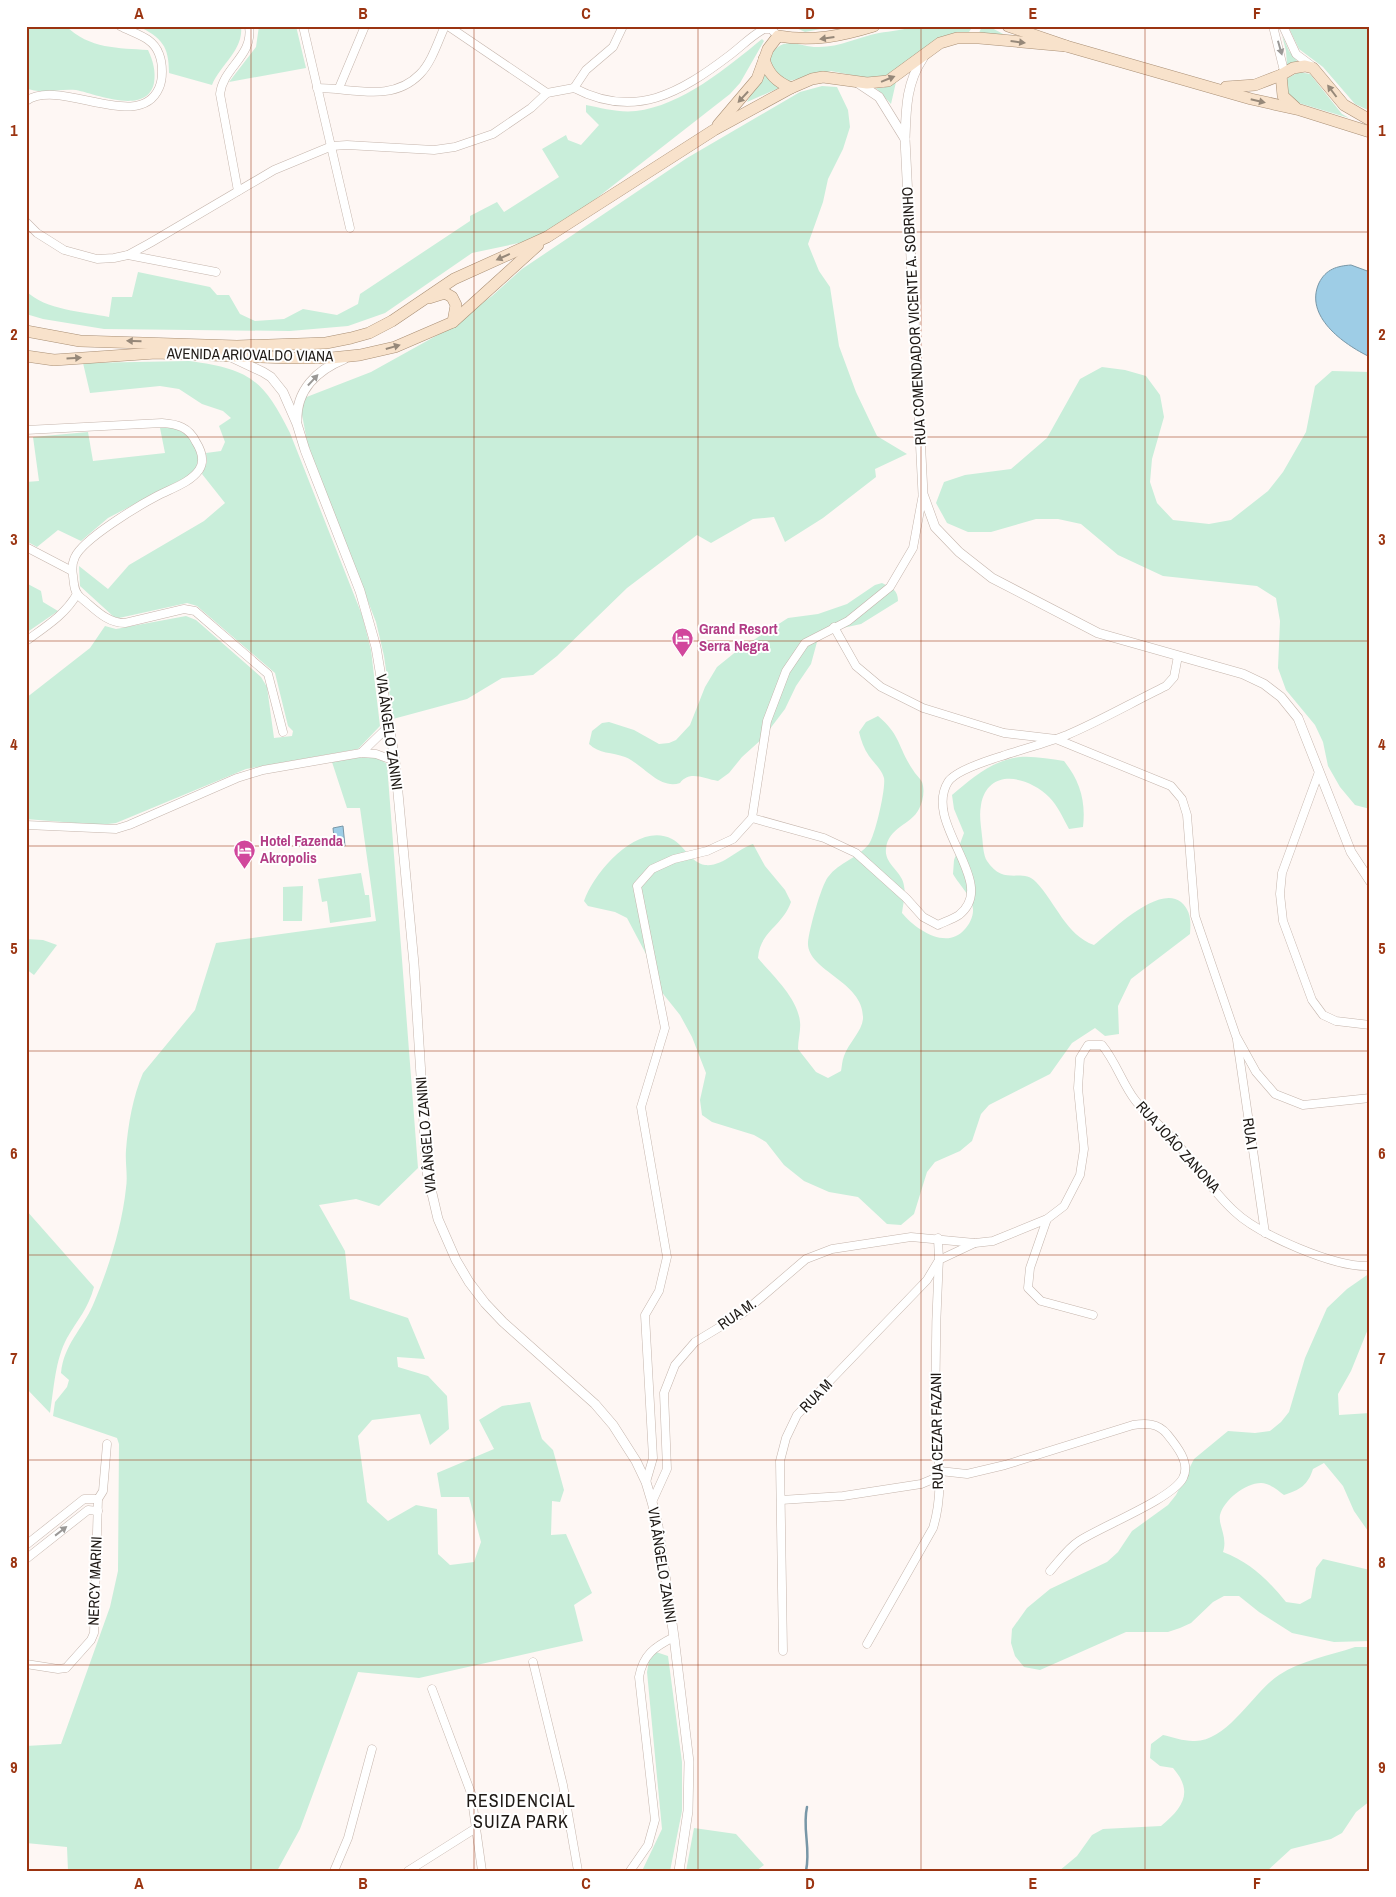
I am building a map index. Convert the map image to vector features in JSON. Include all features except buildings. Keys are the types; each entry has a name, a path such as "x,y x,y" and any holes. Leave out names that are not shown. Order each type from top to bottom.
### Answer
{"main road":[{"path":"714,130 757,79 772,42 774,30 803,40 819,39 874,26"},
{"path":"970,38 978,26"},
{"path":"1008,26 1066,46 1251,99 1300,110 1370,132"},
{"path":"547,237 714,130 791,88 824,77 872,83 888,81 928,51 948,40 970,38 1066,46"},
{"path":"764,59 766,67 779,83 791,88"},
{"path":"1217,88 1246,87 1305,66 1313,68 1344,105 1370,120"},
{"path":"1283,73 1283,96 1300,110"},
{"name":"AVENIDA ARIOVALDO VIANA","path":"26,331 42,336 80,341 237,346 326,343 369,333 392,321 454,279 547,237"},
{"name":"AVENIDA ARIOVALDO VIANA","path":"27,355 54,360 156,353 331,358 360,355 395,347 452,322 547,237"},
{"path":"422,300 445,293 452,297 456,305 452,322"},
{"path":"26,342 42,336"}],"street":[{"path":"27,99 42,96 73,98 129,107 141,106 150,101 161,84 160,57 150,40 120,26"},
{"path":"238,191 220,94 221,86 247,50 250,40 249,26"},
{"path":"304,26 350,228"},
{"path":"339,88 365,26"},
{"path":"317,88 339,88 385,93 412,81 421,74 447,26 547,93"},
{"path":"574,88 586,70 613,47 623,26"},
{"path":"1273,26 1283,73"},
{"path":"1283,26 1296,54 1313,68"},
{"path":"128,255 292,161 332,146 347,144 434,150 455,148 493,134 531,108 547,93 574,88 606,101 626,104 642,102 686,84 731,54 758,33 774,30"},
{"name":"RUA COMENDADOR VICENTE A. SOBRINHO","path":"928,51 917,66 908,90 905,139 923,494 935,527 959,552 992,578 1098,633 1243,674 1264,684 1281,697 1298,718 1351,852 1370,881"},
{"path":"853,81 878,96 905,139"},
{"path":"26,222 49,242 78,256 97,259 128,255 216,272"},
{"name":"VIA ÂNGELO ZANINI","path":"227,355 271,378 282,392 297,424 369,620 386,698 395,761 414,964 427,1172 438,1219 456,1260 469,1282 485,1303 503,1322 595,1404 624,1440 646,1482 652,1502 658,1526 686,1734 690,1790 679,1871"},
{"name":"VIA ÂNGELO ZANINI","path":"297,424 298,404 307,386 315,376 337,362 360,355"},
{"path":"26,430 173,424 188,431 199,447 203,458 199,471 183,483 154,497 111,525 78,553 74,558 72,571 77,594 106,619 116,623 125,623 184,609 195,611 268,674 283,732"},
{"path":"646,1482 653,1458 645,1315 659,1291 667,1257 641,1106 665,1028 637,886 652,868 674,859 708,851 733,839 752,818 767,720 786,671 805,643 848,621 890,586 913,548 923,494"},
{"path":"26,547 72,571"},
{"path":"26,641 52,623 71,605 77,594"},
{"path":"834,627 856,666 881,687 922,708 1004,733 1056,739 1171,786 1182,799 1187,815 1195,916 1236,1036 1256,1072 1275,1094 1303,1104 1370,1098"},
{"path":"752,818 824,838 856,853 906,898 923,918 938,925 959,916 969,903 972,892 968,875 943,814 942,794 949,780 982,762 1056,739 1166,686 1174,676 1178,656"},
{"path":"361,752 389,726"},
{"path":"26,825 116,828 129,825 238,778 263,770 361,752 376,754 395,761"},
{"path":"1320,772 1282,872 1280,894 1283,922 1312,1000 1322,1015 1336,1021 1370,1025"},
{"name":"RUA I","path":"1236,1036 1265,1233"},
{"name":"RUA JOÃO ZANONA","path":"938,1238 975,1243 993,1241 1047,1219 1064,1206 1080,1175 1084,1149 1078,1088 1080,1058 1088,1045 1102,1045 1112,1057 1135,1100 1173,1139 1234,1212 1265,1233 1310,1252 1359,1267 1370,1266"},
{"path":"1047,1219 1027,1277 1028,1288 1041,1301 1093,1315"},
{"name":"RUA M.","path":"652,1502 667,1469 664,1393 675,1365 696,1342 743,1313 806,1259 842,1247 911,1237 938,1238"},
{"path":"938,1238 939,1260 975,1243"},
{"name":"RUA CEZAR FAZANI","path":"866,1644 933,1528 940,1471 936,1411 936,1310 939,1260"},
{"name":"RUA M","path":"783,1651 780,1461 786,1438 797,1415 927,1280 939,1260"},
{"path":"781,1500 843,1496 920,1484 933,1479 940,1471 967,1474 1005,1465 1133,1425 1148,1423 1165,1432 1178,1448 1186,1466 1184,1478 1175,1487 1148,1504 1077,1542 1050,1571"},
{"name":"NERCY MARINI","path":"26,1664 58,1669 66,1668 91,1640 94,1633 98,1499 103,1491 107,1444"},
{"path":"26,1544 84,1499 98,1499"},
{"path":"26,1559 88,1510 98,1510"},
{"path":"630,1871 648,1845 655,1820 640,1677 642,1665 656,1646 674,1637"},
{"path":"532,1662 563,1785 578,1871"},
{"path":"432,1690 471,1793 482,1871"},
{"path":"334,1871 348,1838 372,1749"},
{"path":"408,1871 476,1828"}],"green space":[{"path":"26,26 66,26 75,34 94,43 115,48 148,50 153,62 154,83 149,93 142,99 132,101 108,98 76,90 38,91 26,88"},
{"path":"138,26 241,26 241,35 235,50 212,85 169,73 166,49 158,39"},
{"path":"259,26 296,26 306,68 229,82 256,47"},
{"path":"792,26 836,26 805,32"},
{"path":"916,26 973,26 969,32 882,78 862,77 831,71 789,81 775,74 772,67 772,53 782,44 792,43 827,47 879,33"},
{"path":"982,26 988,26 1007,36 979,33"},
{"path":"1288,26 1370,26 1370,111 1355,104 1323,67 1299,49"},
{"path":"1282,35 1289,51 1298,62 1287,66 1286,51"},
{"path":"762,39 764,41 740,83 730,94 547,237 472,253 385,313 348,326 290,331 104,329 43,319 26,314 26,291 43,302 54,306 109,317 112,297 132,297 138,272 210,287 217,295 229,295 240,314 255,321 284,319 303,309 337,315 358,304 360,294 470,221 470,216 497,202 504,212 559,177 542,149 566,135 568,140 581,145 599,125 586,112 586,105 611,110 636,111 670,102 703,84"},
{"path":"763,69 781,87 747,102"},
{"path":"1299,72 1310,74 1342,114 1349,118 1292,101 1288,96 1285,83 1288,78"},
{"path":"896,82 891,104 876,88 883,88"},
{"path":"822,86 837,87 848,110 850,127 843,149 828,179 823,202 808,244 819,271 830,287 839,346 856,392 877,436 907,454 875,469 876,477 823,518 785,542 774,517 753,519 711,543 697,535 627,588 557,656 533,675 502,678 467,699 393,719 384,656 376,622 308,447 301,409 304,398 371,372 443,332 492,296 522,269 687,158 800,92"},
{"path":"189,361 226,368 252,380 271,400 290,433 362,615 371,650 380,726 358,749 246,769 116,823 100,825 26,819 26,698 90,648 105,626 116,629 186,616 196,620 261,677 267,687 274,738 292,736 293,731 288,726 275,673 197,606 187,603 119,618 114,617 80,586 79,566 108,589 129,565 204,521 225,503 202,474 207,462 206,453 221,451 225,442 219,426 231,418 223,411 202,404 179,389 160,386 90,393 83,363"},
{"path":"1102,367 1125,370 1146,376 1160,395 1164,417 1152,459 1150,482 1157,503 1173,520 1209,524 1231,520 1268,491 1283,472 1306,432 1315,386 1332,371 1370,372 1370,809 1355,805 1340,787 1328,766 1323,742 1315,725 1286,690 1278,668 1280,621 1276,598 1257,586 1163,576 1118,555 1081,524 1058,519 1036,519 991,532 968,532 947,523 936,503 944,482 965,475 1011,469 1047,438 1080,379"},
{"path":"171,427 191,439 198,452 197,467 192,474 108,518 81,541 58,530 37,547 26,541 26,482 39,481 33,437 88,432 93,461 165,453 160,428"},
{"path":"26,583 41,591 43,602 58,611 26,633"},
{"path":"882,583 896,592 898,601 861,624 838,629 821,636 817,642 811,664 796,686 785,709 763,738 742,757 729,773 718,781 693,776 684,779 680,783 665,783 658,780 632,760 601,751 589,744 592,731 602,723 609,722 634,730 659,744 676,740 690,725 705,687 717,667 738,650 788,618 818,614 847,604 875,585"},
{"path":"878,716 891,729 908,762 923,785 922,803 919,809 911,819 891,836 886,854 903,881 905,892 902,913 923,931 941,938 949,938 958,935 965,929 972,916 973,906 971,901 953,874 954,860 964,833 954,809 952,795 975,776 992,766 1020,757 1064,761 1074,776 1081,792 1084,809 1083,827 1069,829 1049,797 1030,784 1020,780 1000,780 985,793 980,809 984,852 987,861 993,869 1006,875 1031,878 1043,890 1062,918 1076,934 1094,945 1135,912 1160,899 1171,898 1181,902 1190,916 1190,934 1131,979 1118,1006 1119,1034 1105,1036 1095,1028 1072,1043 1050,1074 989,1105 981,1114 972,1141 960,1151 935,1162 927,1172 914,1214 901,1225 887,1224 858,1197 829,1192 804,1181 784,1165 766,1142 754,1135 712,1122 702,1115 700,1100 706,1073 692,1037 680,1015 652,980 646,954 627,918 615,912 588,906 584,901 589,889 607,864 619,852 645,837 659,835 672,839 696,861 705,865 724,861 753,844 765,866 785,890 791,902 782,918 763,941 758,958 784,987 795,1004 800,1022 798,1049 816,1072 828,1078 841,1071 846,1051 862,1024 861,1006 855,995 846,986 816,961 810,952 808,942 816,908 825,882 837,867 865,849 869,844 877,823 882,802 884,778 880,769 869,756 859,732 866,722"},
{"path":"362,757 377,757 387,764 418,1168 379,1206 356,1199 319,1205 345,1251 350,1299 408,1318 425,1359 397,1357 398,1367 428,1376 447,1396 449,1429 430,1445 420,1414 372,1420 358,1436 367,1502 388,1521 416,1505 437,1509 438,1554 450,1565 474,1562 481,1542 469,1497 441,1497 437,1473 494,1449 479,1420 502,1406 530,1402 542,1439 553,1450 564,1490 560,1502 552,1501 551,1535 566,1534 592,1593 574,1605 583,1641 419,1678 358,1672 300,1829 277,1871 68,1871 67,1847 26,1843 26,1746 61,1744 110,1607 118,1571 119,1444 117,1438 53,1416 55,1402 67,1387 69,1380 61,1373 63,1363 70,1345 93,1305 118,1233 127,1183 126,1155 128,1131 139,1082 143,1073 195,1010 216,943 376,921 360,808 347,808 332,762"},
{"path":"361,873 365,895 369,895 371,917 330,923 327,901 322,902 318,879"},
{"path":"303,886 302,921 283,921 283,887"},
{"path":"26,939 43,940 57,945 34,975 26,969"},
{"path":"26,1210 94,1287 86,1308 63,1347 50,1413 26,1388"},
{"path":"1370,1273 1370,1324 1351,1371 1338,1394 1339,1415 1370,1413 1370,1534 1354,1511 1343,1486 1324,1463 1313,1469 1309,1479 1303,1486 1284,1495 1264,1483 1242,1489 1222,1509 1220,1519 1224,1541 1223,1552 1242,1561 1258,1572 1286,1602 1300,1604 1311,1598 1316,1568 1323,1559 1370,1570 1370,1641 1334,1642 1292,1633 1259,1612 1239,1596 1224,1596 1213,1602 1191,1623 1180,1628 1168,1632 1126,1632 1040,1670 1024,1667 1015,1656 1011,1643 1012,1629 1027,1608 1050,1589 1107,1562 1118,1552 1132,1531 1168,1505 1176,1495 1194,1459 1228,1431 1255,1433 1270,1431 1281,1422 1289,1412 1305,1358 1327,1308 1347,1289"},
{"path":"1355,1647 1370,1647 1370,1801 1356,1812 1342,1833 1331,1839 1291,1849 1267,1871 1059,1871 1077,1856 1092,1835 1103,1829 1161,1826 1175,1813 1183,1799 1183,1785 1173,1768 1160,1766 1150,1758 1151,1744 1163,1735 1193,1741 1217,1734 1239,1716 1259,1693 1279,1675 1306,1662"},
{"path":"656,1652 668,1656 682,1762 682,1811 670,1871 642,1871 662,1829 647,1672 649,1661"},
{"path":"694,1828 736,1834 764,1865 756,1871 686,1871"}],"water":[{"path":"1351,265 1370,272 1370,357 1338,337 1321,317 1317,307 1316,295 1319,283 1325,274 1332,269"},
{"path":"343,826 345,846 335,847 333,828"}],"waterway":[{"path":"806,1871 808,1854 805,1823 807,1807"}],"place":[{"name":"Grand Resort Serra Negra","path":"683,657"},
{"name":"Hotel Fazenda Akropolis","path":"244,869"}],"district":[{"name":"RESIDENCIAL SUIZA PARK","path":"521,1811"}]}
